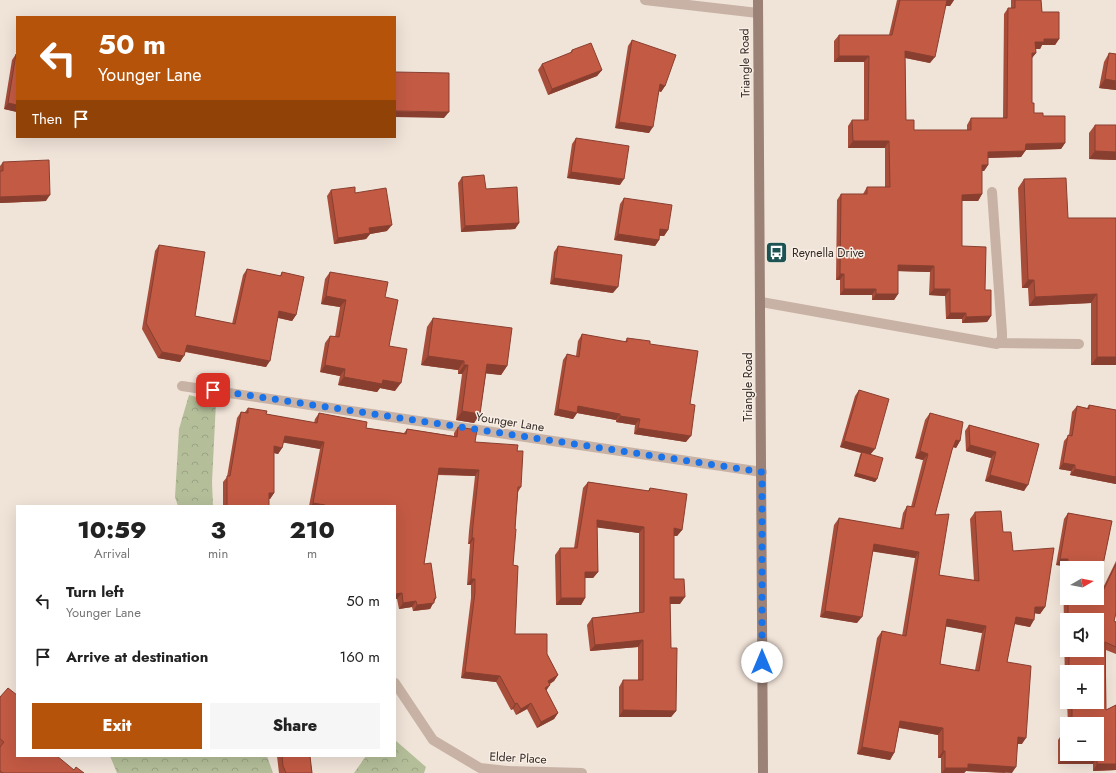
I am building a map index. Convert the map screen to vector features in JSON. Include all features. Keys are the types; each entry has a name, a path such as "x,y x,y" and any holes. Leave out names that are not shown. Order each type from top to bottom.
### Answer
{"main road":[{"name":"Triangle Road","path":"758,0 763,773"}],"street":[{"path":"645,0 758,12"},
{"path":"992,192 1002,333 1000,343"},
{"path":"761,302 993,345 1000,343 1079,344"},
{"name":"Younger Lane","path":"182,386 762,472"},
{"name":"Elder Place","path":"396,684 433,740 480,768 507,771 582,773"}],"green space":[{"path":"189,395 216,402 212,482 213,505 178,505 175,497 179,429"},
{"path":"396,741 426,767 424,773 354,773 365,757 396,757"},
{"path":"110,757 267,757 273,773 117,773"}],"building":[{"path":"900,0 947,0 935,57 905,51 906,120 914,120 914,130 971,130 971,118 1007,118 1008,8 1015,8 1015,0 1041,0 1042,12 1059,12 1059,39 1044,39 1044,42 1035,42 1036,53 1032,53 1032,103 1034,103 1034,113 1043,113 1043,116 1065,116 1065,143 1026,144 1025,151 988,152 988,165 982,165 982,194 962,195 962,246 986,247 985,290 991,290 991,316 966,317 966,313 950,313 950,289 934,289 934,266 898,265 898,294 876,294 876,289 844,289 844,274 840,274 841,194 867,194 867,187 890,187 889,141 853,141 852,120 868,120 869,56 839,56 839,35 892,35"},
{"path":"632,40 676,55 665,86 660,84 653,127 619,122"},
{"path":"591,43 602,70 552,89 542,64"},
{"path":"1109,53 1116,54 1116,81 1105,79"},
{"path":"16,54 16,105 8,103"},
{"path":"396,72 449,73 449,112 396,111"},
{"path":"1095,125 1116,125 1116,152 1095,151"},
{"path":"576,138 629,146 624,179 571,172"},
{"path":"49,160 50,195 0,197 0,171 3,171 3,162"},
{"path":"484,175 486,189 517,187 519,223 465,226 462,177"},
{"path":"1066,178 1068,218 1116,218 1116,357 1097,357 1097,294 1035,297 1034,280 1028,280 1024,179"},
{"path":"355,187 355,193 386,188 392,225 369,228 370,233 338,238 331,190"},
{"path":"624,198 672,205 668,230 660,229 659,240 618,234"},
{"path":"159,245 205,252 195,316 235,324 247,269 281,276 282,272 304,277 296,315 279,311 270,361 187,345 184,356 162,352 146,323"},
{"path":"558,246 622,255 618,287 554,278"},
{"path":"330,272 388,282 385,297 398,300 389,346 407,349 401,383 383,380 382,384 344,377 345,369 325,365 330,336 339,337 346,300 326,296"},
{"path":"433,318 512,328 507,366 487,364 480,414 462,411 468,365 464,365 464,361 428,356"},
{"path":"582,334 627,342 627,338 650,341 650,344 698,351 690,404 695,405 691,436 638,428 640,419 620,416 620,414 578,406 577,413 558,409 567,354 579,357"},
{"path":"859,390 889,399 875,449 844,441"},
{"path":"1089,405 1116,410 1116,477 1075,469 1075,465 1063,463 1068,435 1072,436 1077,406 1089,409"},
{"path":"248,408 267,411 266,414 317,423 319,413 367,422 366,428 406,434 407,429 457,437 458,427 477,430 475,442 518,445 517,451 523,451 521,487 518,487 513,565 518,566 515,634 547,634 547,654 558,675 548,681 550,685 545,688 558,713 541,722 531,703 521,709 517,703 515,704 500,676 465,672 475,592 475,579 471,579 474,538 472,538 479,470 439,468 424,564 431,563 436,598 434,599 434,603 417,605 416,601 403,603 402,593 396,594 396,505 325,505 313,503 324,442 285,436 282,448 274,446 274,493 269,493 269,505 227,505 227,476 230,476 241,412 248,413"},
{"path":"930,413 963,422 960,441 956,440 952,450 935,515 949,514 939,575 979,581 975,512 1001,511 1003,532 1011,532 1013,551 1054,548 1045,607 1035,607 1034,620 1016,617 1007,662 1031,666 1026,738 1018,737 1016,767 968,764 968,768 945,768 943,728 900,721 894,753 862,747 882,631 906,636 919,552 874,544 862,617 825,611 839,518 903,529 907,506 914,507 928,454 920,451","holes":["947,619 986,626 979,671 940,664"]},
{"path":"969,425 1039,444 1028,485 990,475 996,452 970,445"},
{"path":"862,452 883,458 877,479 856,473"},
{"path":"588,482 649,491 650,488 687,494 682,530 674,528 674,579 684,579 685,597 670,597 671,648 677,648 676,711 623,710 623,680 643,680 643,640 595,645 592,618 644,612 644,527 597,520 598,572 585,572 585,598 561,598 560,548 577,548"},
{"path":"1068,513 1112,521 1104,561 1068,561 1068,559 1060,559"},
{"path":"1116,564 1116,613 1114,621 1116,622 1116,647 1105,642 1106,710 1116,705 1116,764 1097,764 1097,761 1104,761 1104,717 1072,717 1072,709 1104,709 1104,665 1069,665 1069,657 1104,657 1104,613 1068,613 1068,605 1104,605 1104,589"},
{"path":"8,688 16,694 16,757 58,757 74,770 76,767 84,773 3,773 0,771 0,747 4,742 0,739 0,697"},
{"path":"282,757 310,757 312,773 286,773 283,766"}],"place":[{"name":"Reynella Drive","path":"776,253"}],"route":[{"path":"213,390 762,472 762,662"}]}
